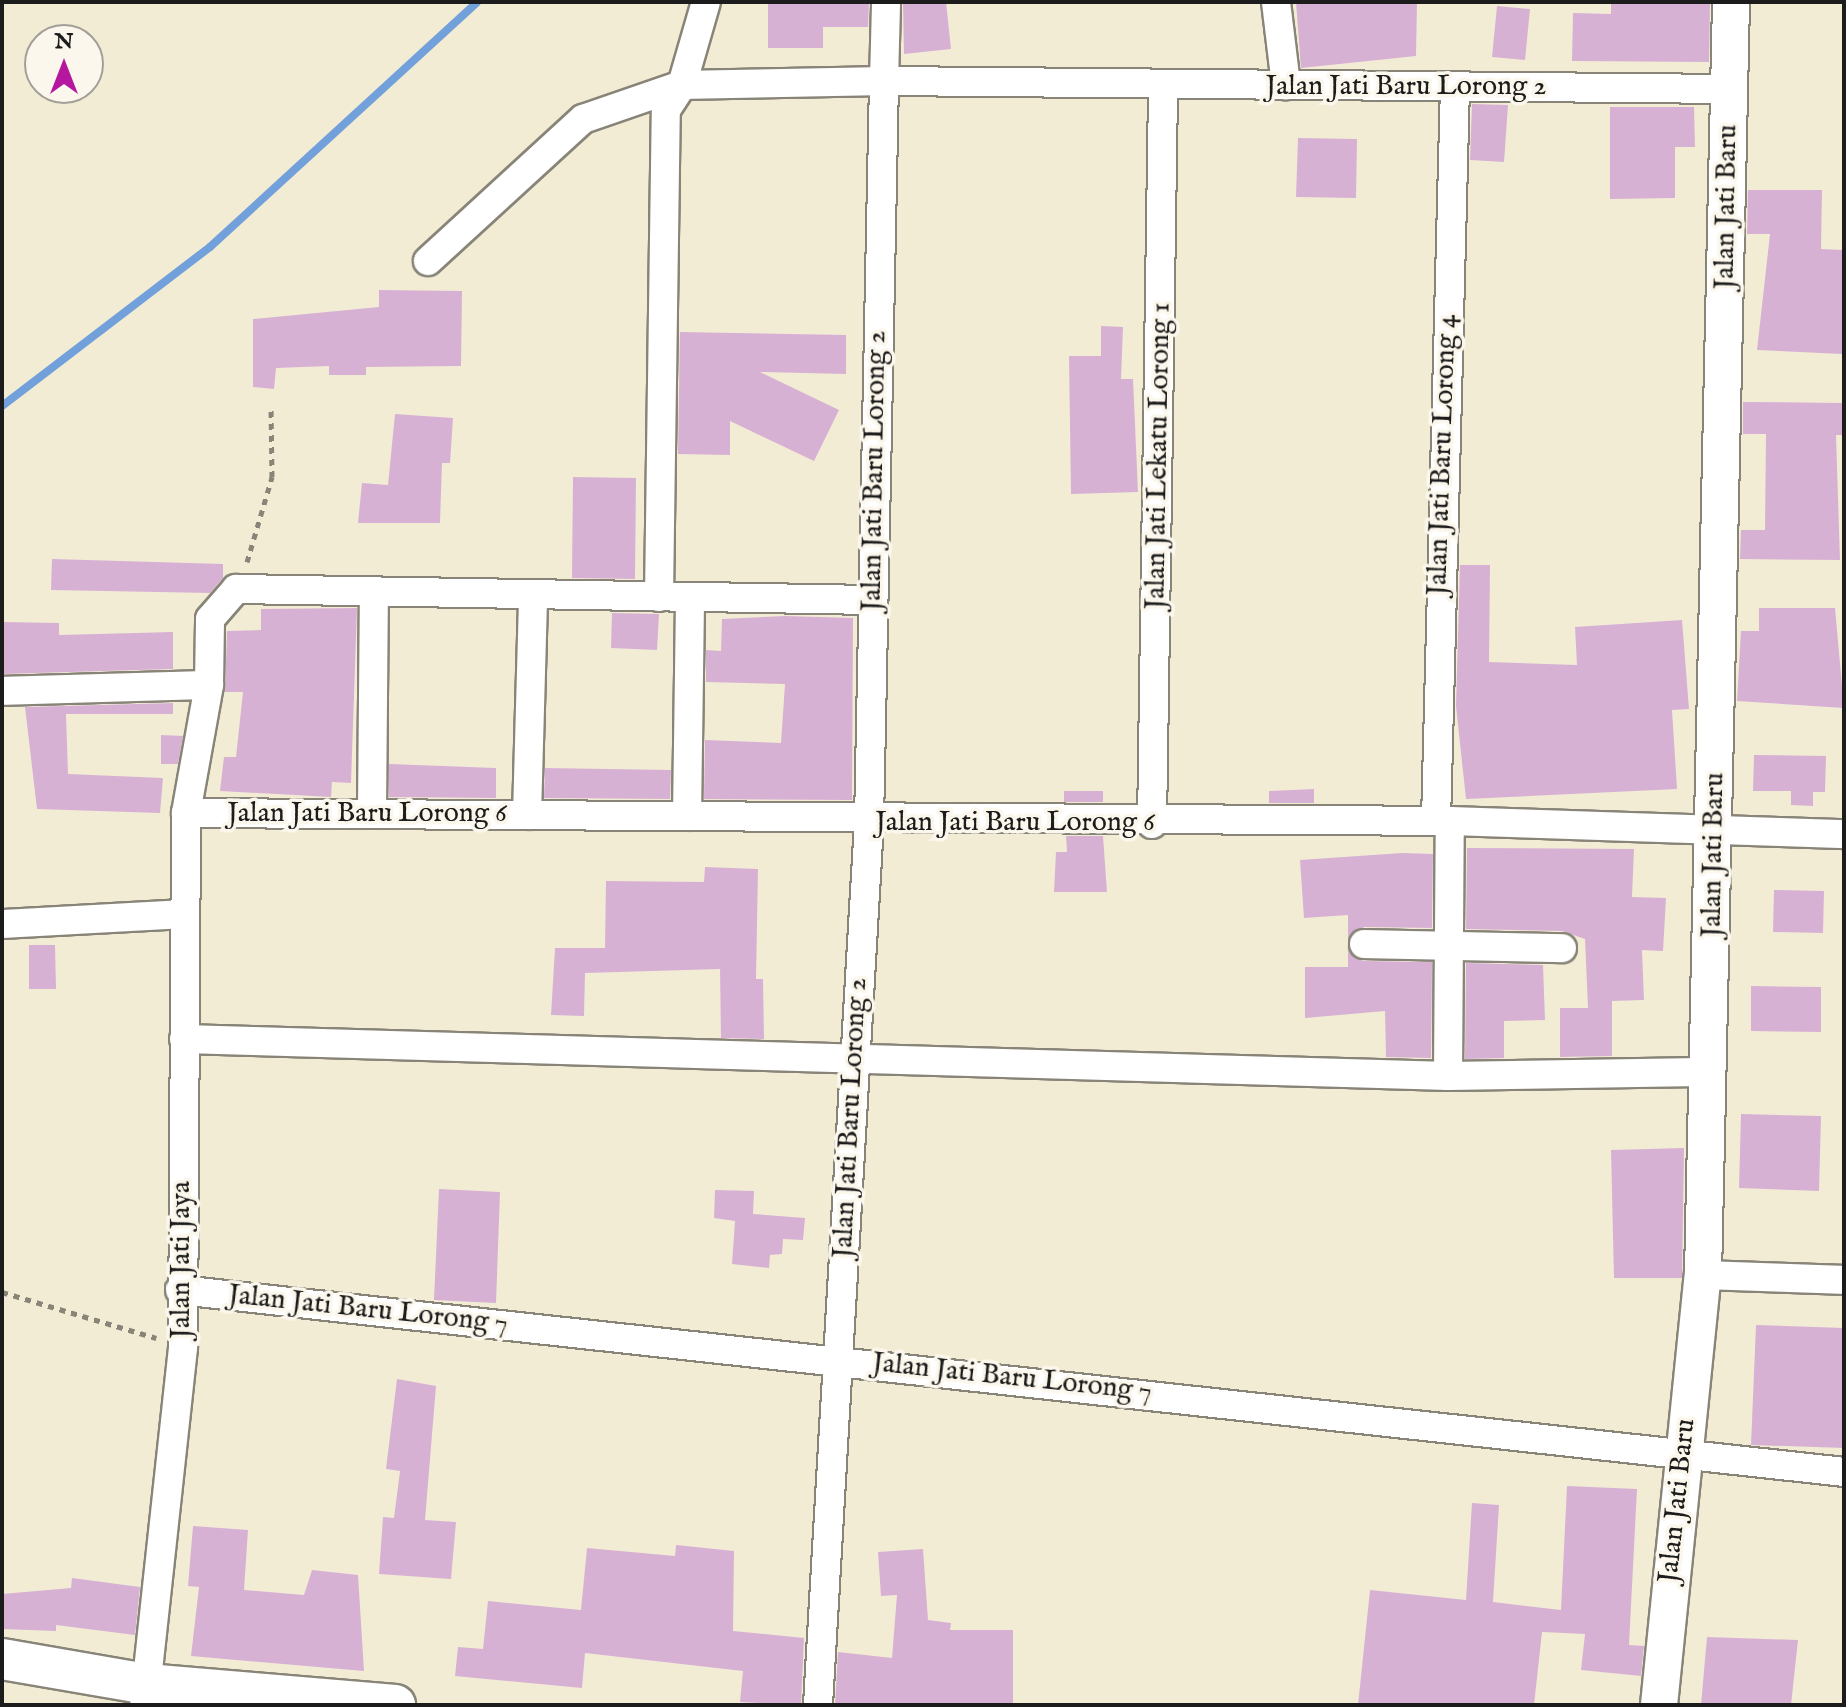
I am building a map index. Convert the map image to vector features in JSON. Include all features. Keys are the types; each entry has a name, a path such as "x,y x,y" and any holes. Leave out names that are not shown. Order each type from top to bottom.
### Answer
{"main road":[{"path":"2,1659 145,1694 395,1705"}],"street":[{"path":"659,597 664,122 682,85 706,2"},
{"path":"428,261 583,119 682,85 884,81 886,2"},
{"path":"1276,2 1286,85"},
{"name":"Jalan Jati Baru","path":"1659,1705 1682,1451 1703,1275 1710,1072 1731,2"},
{"name":"Jalan Jati Baru Lorong 2","path":"818,1705 869,822 884,81 1163,88 1286,85 1730,89"},
{"name":"Jalan Jati Lekatu Lorong 1","path":"1152,824 1163,88"},
{"name":"Jalan Jati Baru Lorong 4","path":"1448,1076 1449,946 1443,821 1455,88"},
{"path":"236,589 872,600"},
{"name":"Jalan Jati Jaya","path":"145,1694 183,1348 180,1290 186,813 209,685 210,619 236,589"},
{"path":"372,812 374,591"},
{"path":"527,815 533,594"},
{"path":"687,816 690,598"},
{"path":"2,691 209,685"},
{"name":"Jalan Jati Baru Lorong 6","path":"186,813 372,812 1152,824 1443,821 1714,827 1844,834"},
{"path":"2,924 185,914"},
{"path":"1364,944 1562,948"},
{"path":"184,1039 1448,1076 1710,1072"},
{"path":"1703,1275 1844,1280"},
{"name":"Jalan Jati Baru Lorong 7","path":"180,1290 1682,1451 1844,1472"}],"path":[{"path":"236,589 272,477 271,406"},
{"path":"2,1292 183,1348"}],"building":[{"path":"768,2 869,2 868,27 823,27 823,48 768,48"},
{"path":"903,2 946,2 951,49 904,54"},
{"path":"1296,2 1417,2 1416,56 1301,68"},
{"path":"1611,2 1710,2 1709,62 1572,61 1573,13 1611,14"},
{"path":"1497,6 1530,9 1525,60 1492,57"},
{"path":"1472,104 1508,105 1504,162 1470,160"},
{"path":"1610,107 1694,107 1695,147 1675,147 1675,198 1610,199"},
{"path":"1298,138 1357,139 1356,198 1296,197"},
{"path":"1748,190 1822,190 1821,249 1844,250 1842,354 1757,350 1770,234 1747,234"},
{"path":"379,290 462,291 461,366 366,367 366,375 329,375 329,366 276,368 274,389 253,387 253,319 379,307"},
{"path":"1101,326 1123,327 1121,379 1133,379 1138,492 1071,494 1069,356 1101,356"},
{"path":"680,332 846,335 846,374 760,372 839,410 814,461 730,421 730,455 678,454"},
{"path":"1743,402 1844,403 1844,435 1836,435 1840,560 1740,559 1741,530 1765,530 1766,434 1743,434"},
{"path":"395,414 453,418 450,463 442,463 440,523 358,523 362,483 388,485"},
{"path":"573,477 636,478 635,579 572,578"},
{"path":"52,559 223,564 223,578 210,593 51,590"},
{"path":"1460,565 1490,565 1489,662 1577,665 1575,627 1682,620 1689,709 1672,710 1677,789 1466,799 1456,706"},
{"path":"357,608 351,783 332,782 331,797 220,791 224,757 236,757 243,692 225,692 227,631 261,630 261,609"},
{"path":"1759,608 1835,608 1844,708 1737,701 1741,631 1759,631"},
{"path":"612,613 659,614 657,650 611,648"},
{"path":"785,616 853,618 852,800 704,799 705,740 781,743 785,684 706,682 706,650 721,651 722,619"},
{"path":"2,622 59,623 59,635 173,632 173,669 2,674"},
{"path":"173,703 173,714 66,714 68,774 163,778 160,813 37,809 25,707"},
{"path":"161,735 183,736 178,764 161,764"},
{"path":"1754,755 1826,756 1825,792 1813,792 1813,806 1791,805 1791,791 1753,791"},
{"path":"389,764 496,768 496,798 389,797"},
{"path":"545,768 671,770 670,799 544,798"},
{"path":"1314,789 1314,803 1269,803 1269,791"},
{"path":"1064,791 1103,791 1103,802 1064,802"},
{"path":"1066,836 1103,836 1107,892 1054,892 1056,852 1067,852"},
{"path":"1467,848 1634,849 1632,897 1666,898 1663,951 1642,950 1644,1000 1612,1001 1612,1056 1560,1057 1560,1008 1588,1008 1585,939 1562,931 1466,929"},
{"path":"1433,854 1432,928 1364,927 1348,940 1348,915 1304,918 1300,860"},
{"path":"705,867 758,869 756,979 763,979 764,1039 721,1038 720,969 585,973 584,1016 551,1015 555,948 605,948 606,881 704,882"},
{"path":"1774,890 1824,891 1823,933 1773,932"},
{"path":"29,945 55,945 56,989 29,989"},
{"path":"1348,948 1363,961 1432,962 1431,1058 1386,1057 1385,1011 1305,1018 1305,967 1348,967"},
{"path":"1466,963 1543,965 1545,1020 1504,1021 1504,1058 1465,1059"},
{"path":"1751,986 1821,987 1821,1032 1751,1031"},
{"path":"1741,1114 1821,1116 1819,1191 1739,1188"},
{"path":"1684,1148 1682,1278 1614,1278 1611,1150"},
{"path":"439,1189 500,1192 496,1303 434,1300"},
{"path":"715,1190 754,1191 753,1214 805,1218 803,1240 783,1239 782,1254 770,1255 769,1268 732,1264 735,1221 714,1218"},
{"path":"1756,1325 1844,1328 1844,1448 1751,1445"},
{"path":"397,1379 436,1386 425,1520 456,1522 451,1579 379,1574 383,1517 394,1518 400,1471 386,1469"},
{"path":"1567,1486 1637,1489 1629,1645 1644,1646 1641,1676 1581,1670 1585,1634 1542,1632 1534,1705 1358,1705 1370,1590 1466,1600 1472,1503 1499,1505 1493,1602 1561,1610"},
{"path":"193,1526 248,1530 244,1590 304,1595 312,1570 358,1575 364,1671 191,1656 199,1587 188,1586"},
{"path":"676,1545 734,1551 733,1631 804,1638 801,1705 740,1702 743,1671 585,1653 582,1688 455,1676 458,1647 483,1649 488,1601 581,1610 587,1548 675,1556"},
{"path":"923,1549 928,1620 951,1623 950,1630 1013,1630 1013,1705 835,1705 838,1652 892,1658 897,1595 881,1596 878,1552"},
{"path":"72,1578 140,1587 135,1635 56,1625 56,1631 2,1629 2,1594 71,1588"},
{"path":"1707,1637 1798,1640 1791,1705 1701,1705"}],"waterway":[{"path":"2,406 210,247 477,2"}]}
